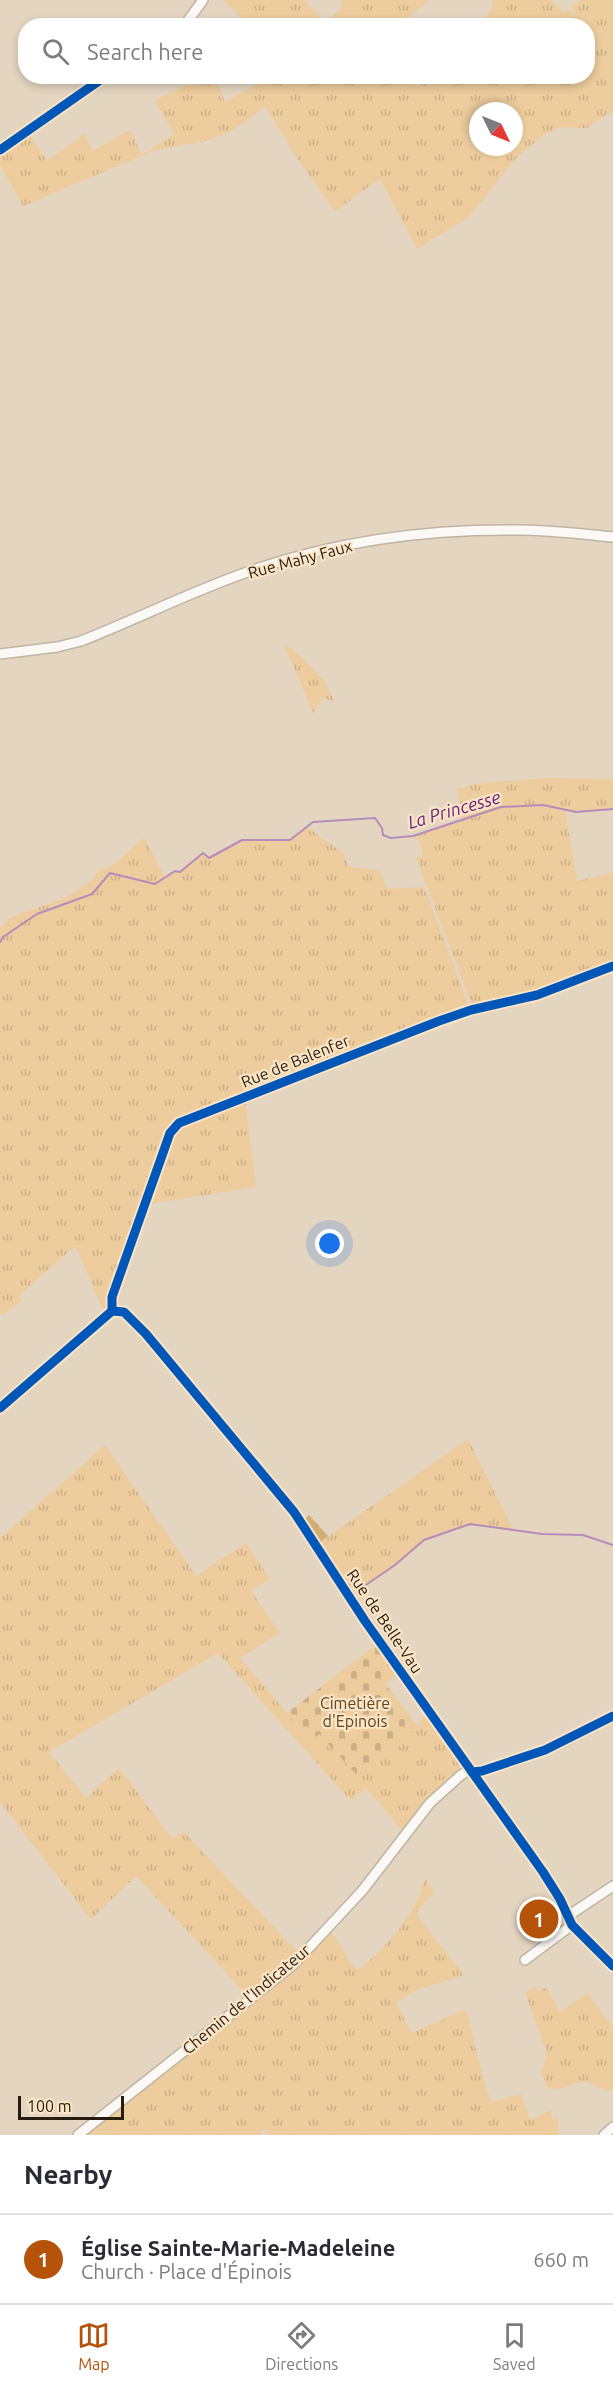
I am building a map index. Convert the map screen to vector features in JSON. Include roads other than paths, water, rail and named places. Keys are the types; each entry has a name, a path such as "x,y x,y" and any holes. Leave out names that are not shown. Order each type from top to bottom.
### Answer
{"street":[{"path":"190,18 202,0"},
{"path":"0,150 95,84"},
{"name":"Rue Mahy Faux","path":"0,654 57,647 81,641 261,567 306,554 361,543 422,534 478,530 541,531 613,537"},
{"name":"Rue de Balenfer","path":"112,1311 112,1297 170,1133 183,1120 440,1021 471,1010 527,998 613,966"},
{"path":"0,1408 112,1311"},
{"name":"Rue de Belle-Vau","path":"112,1311 124,1312 146,1334 294,1512 365,1621 543,1872 570,1920 613,1966"},
{"name":"Chemin de l'Indicateur","path":"78,2135 293,1965 362,1891 430,1803 461,1775 466,1772 482,1771 545,1750 613,1716"},
{"path":"525,1960 613,1886"},
{"path":"604,2135 613,2127"}],"waterway":[{"name":"La Princesse","path":"0,942 3,937 37,914 92,894 110,873 155,884 175,871 180,872 203,853 209,858 242,840 290,840 313,822 375,818 382,828 383,835 391,838 413,836 501,807 543,805 576,812 613,809"},
{"path":"360,1589 395,1565 424,1540 470,1524 542,1534 583,1535 613,1545"}],"place":[{"name":"Église Sainte-Marie-Madeleine","path":"539,1919"}],"park label":[{"name":"Cimetière d'Epinois","path":"355,1712"}]}
